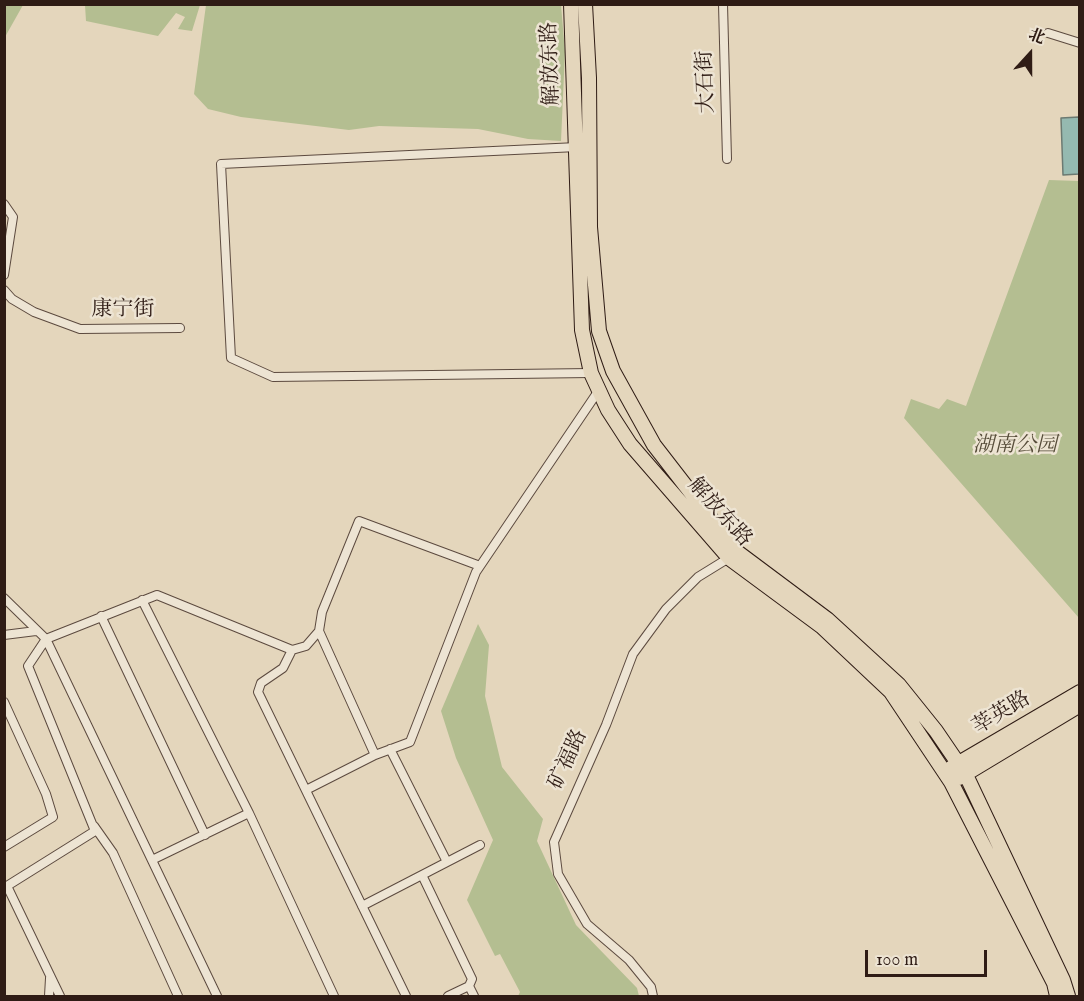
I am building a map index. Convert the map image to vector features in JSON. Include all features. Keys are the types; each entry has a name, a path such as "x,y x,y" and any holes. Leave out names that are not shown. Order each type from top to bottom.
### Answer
{"main road":[{"name":"解放东路","path":"571,4 577,147 577,243 582,330 591,373 599,390 630,444 733,555 820,626 891,692 948,776 1054,983 1057,996"},
{"name":"解放东路","path":"585,4 589,78 590,227 599,331 613,371 654,446 733,555 827,619 891,678 936,731 963,770 1068,996"},
{"name":"莘英路","path":"963,770 1080,692"},
{"name":"莘英路","path":"948,776 963,770 1080,705"}],"street":[{"name":"大石街","path":"723,4 727,159"},
{"path":"1048,33 1080,44"},
{"path":"577,147 221,164 231,358 273,377 591,373"},
{"path":"4,204 13,217 4,275"},
{"name":"康宁街","path":"4,290 12,299 34,312 80,329 180,328"},
{"path":"306,790 375,755 410,742 480,566 599,390"},
{"path":"178,996 113,853 94,826 28,666 46,639 157,595 292,650 306,646 319,631 322,612 359,521 480,566"},
{"name":"矿福路","path":"653,996 651,987 629,960 587,924 558,874 554,842 606,725 633,654 666,609 698,577 733,555"},
{"path":"4,598 46,639 217,996"},
{"path":"142,600 249,813 334,996"},
{"path":"101,616 205,835"},
{"path":"4,635 36,631"},
{"path":"319,631 375,755"},
{"path":"292,650 283,668 261,683 258,692 405,996"},
{"path":"4,702 46,794 53,817 4,847"},
{"path":"390,749 447,862"},
{"path":"152,860 249,813"},
{"path":"60,996 7,886 95,831 94,826"},
{"path":"362,906 480,845"},
{"path":"422,875 472,979 469,986 448,996"},
{"path":"49,996 50,975"},
{"path":"469,986 474,996"}],"green space":[{"path":"85,4 200,5 192,31 178,29 185,17 176,13 158,36 86,21"},
{"path":"4,5 23,5 5,37"},
{"path":"206,5 561,5 565,52 561,141 528,139 478,129 379,126 349,130 241,117 208,109 194,94"},
{"name":"湖南公园","path":"1049,180 1079,181 1079,618 904,418 911,399 939,409 947,399 966,406"},
{"path":"478,624 489,645 485,696 502,767 543,819 537,841 576,925 637,988 639,996 518,996 520,992 500,954 495,956 467,900 493,840 456,758 441,711"}],"water":[{"path":"1079,117 1079,174 1063,175 1061,118"}]}
